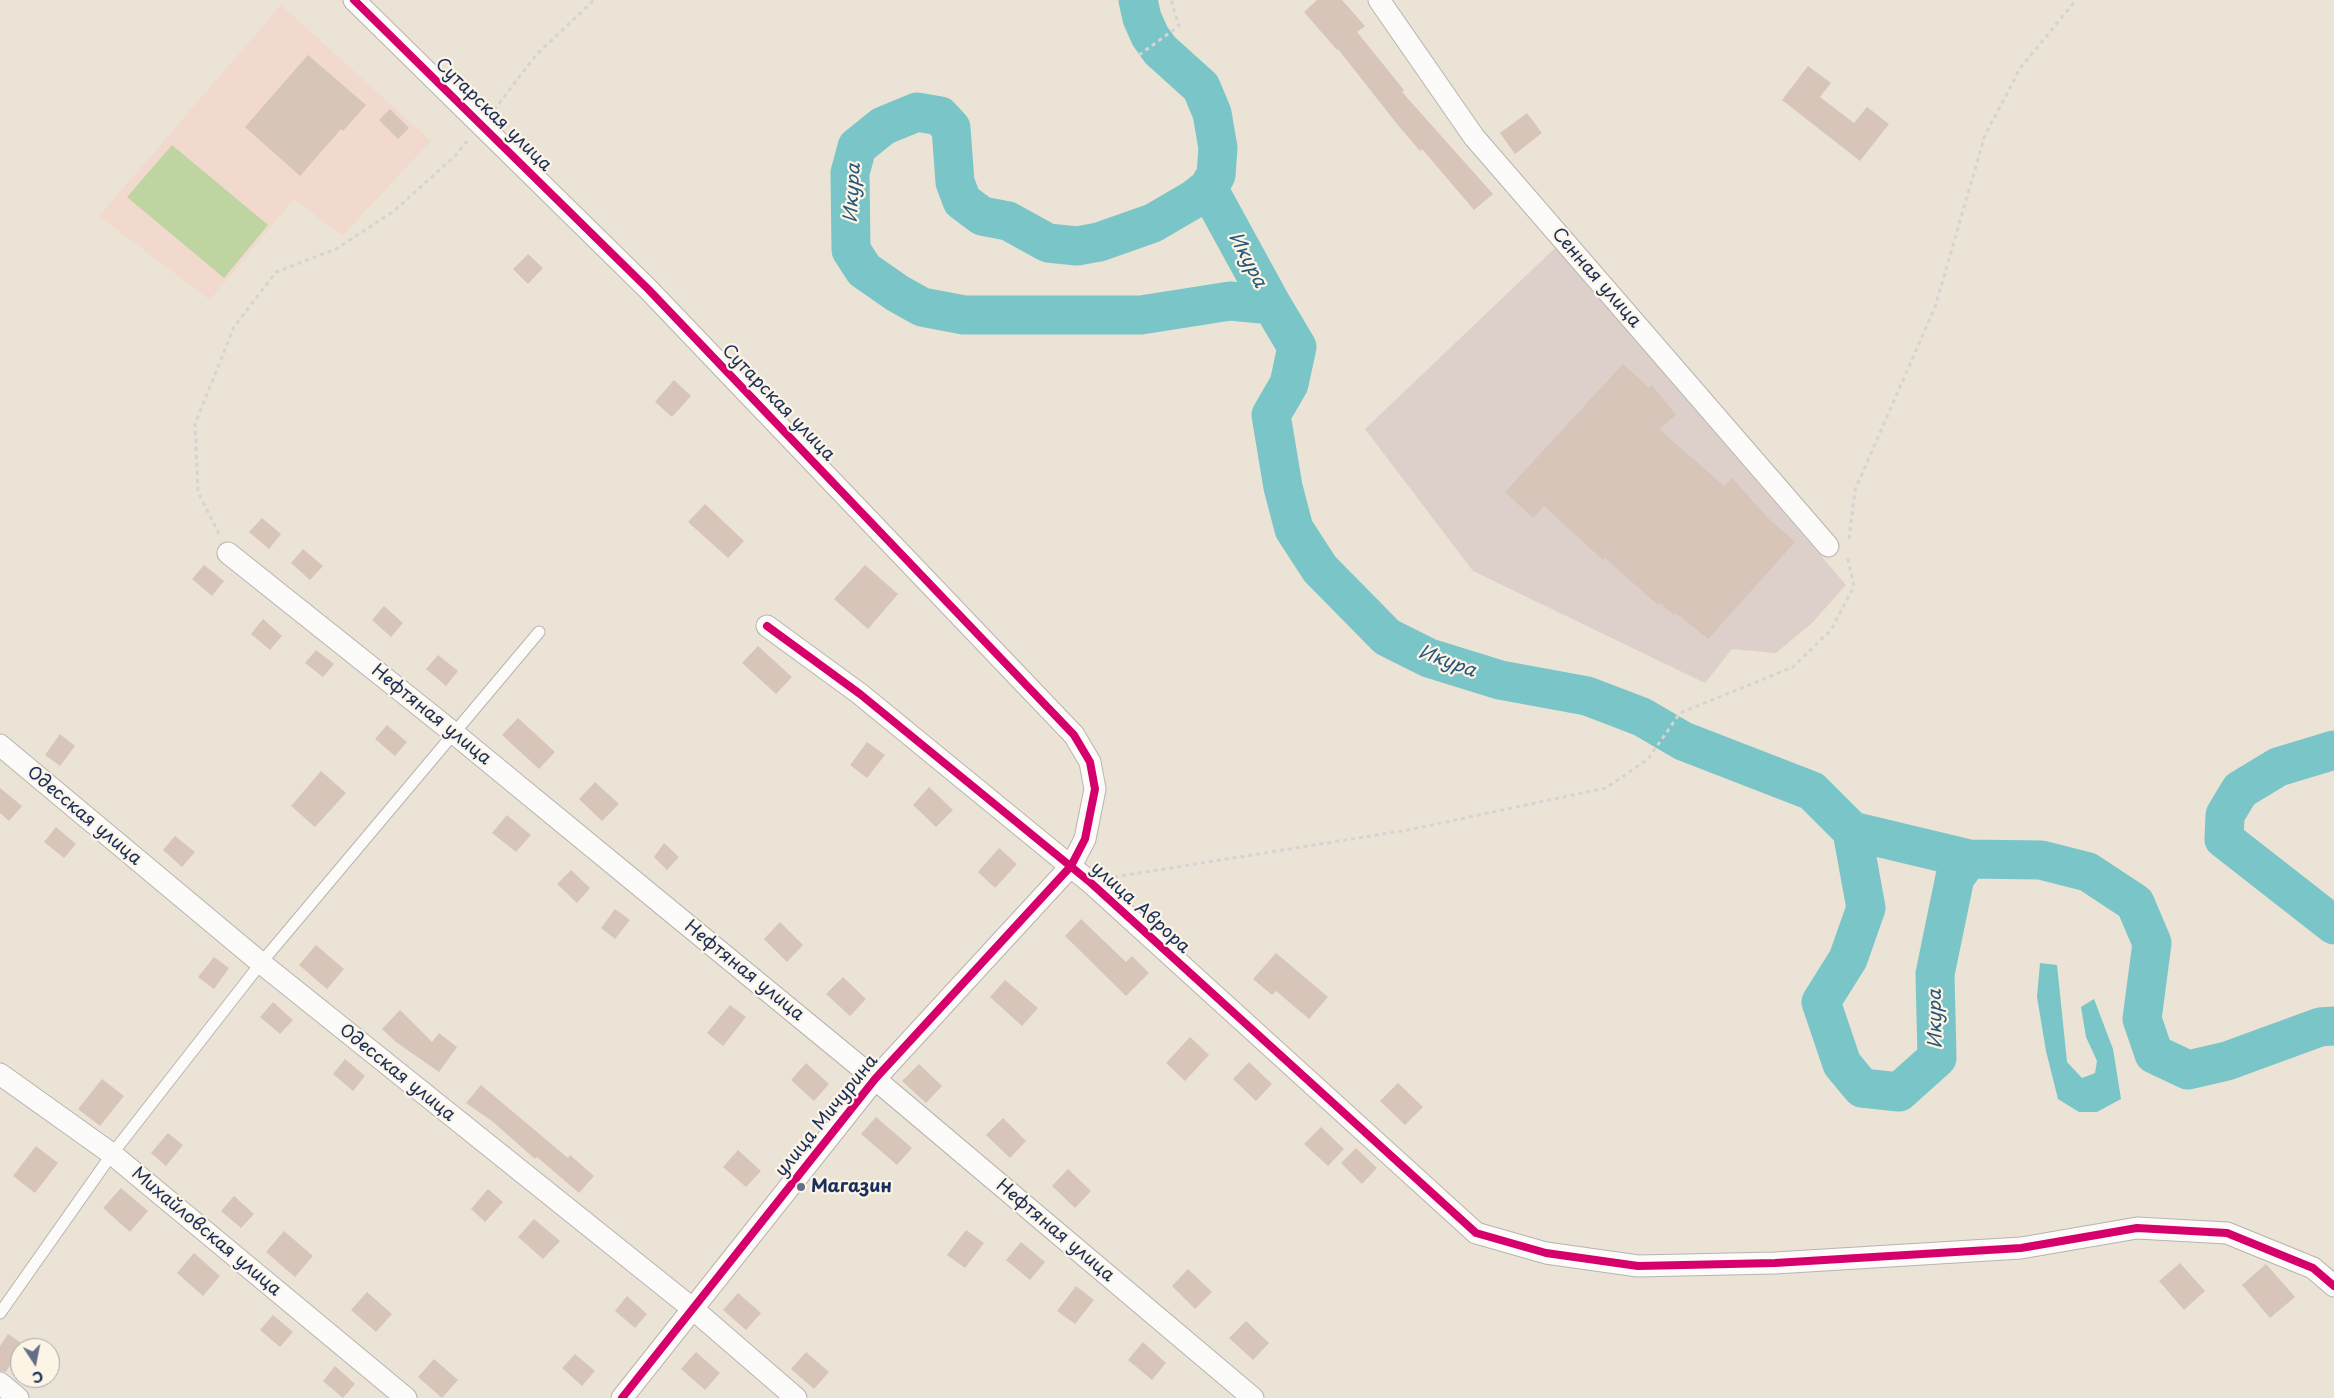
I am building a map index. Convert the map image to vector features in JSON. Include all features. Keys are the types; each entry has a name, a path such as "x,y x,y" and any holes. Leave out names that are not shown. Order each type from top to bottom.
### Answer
{"street":[{"name":"Сутарская улица","path":"354,0 648,289 1074,735 1090,762 1095,789 1085,839 1071,866"},
{"name":"Сенная улица","path":"1379,0 1474,137 1841,548"},
{"name":"Нефтяная улица","path":"228,553 455,734 875,1078 1253,1398"},
{"name":"улица Аврора","path":"767,626 860,694 1091,883 1476,1233 1546,1253 1638,1266 1774,1262 2021,1248 2137,1228 2227,1233 2313,1268 2334,1286"},
{"name":"Одесская улица","path":"0,745 260,963 693,1310 796,1398"},
{"name":"улица Мичурина","path":"622,1398 875,1078 1071,866"},
{"name":"Михайловская улица","path":"0,1074 112,1154 406,1398"},
{"path":"0,1383 18,1398"}],"lane":[{"path":"0,1313 112,1154 260,963 455,734 539,632"}],"path":[{"path":"228,553 198,492 195,424 234,326 276,272 336,249 394,211 455,156 536,55 594,0"},
{"path":"1138,55 1179,26 1172,0"},
{"path":"1091,883 1132,873 1408,830 1606,788 1648,759 1680,712 1793,667 1831,630 1854,586 1841,548 1855,490 1935,307 1984,135 2021,67 2076,0"}],"shaded area":[{"path":"281,5 431,141 342,236 294,199 210,300 99,216"},
{"path":"1555,248 1846,585 1812,623 1776,653 1732,649 1705,683 1473,571 1365,429"}],"green space":[{"path":"172,145 268,225 224,278 127,197"}],"water":[{"path":"2040,963 2057,965 2067,1062 2082,1078 2095,1073 2097,1061 2086,1037 2081,1007 2094,999 2113,1049 2121,1099 2097,1112 2079,1112 2058,1099 2046,1051 2037,997"}],"building":[{"path":"1317,0 1342,0 1365,26 1357,32 1404,90 1402,92 1493,194 1474,210 1422,149 1420,151 1338,49 1304,12"},
{"path":"308,55 366,105 343,131 341,129 300,176 245,127"},
{"path":"1808,66 1831,83 1820,97 1854,123 1867,107 1889,124 1860,161 1782,100"},
{"path":"390,109 409,128 398,139 379,120"},
{"path":"1527,113 1542,133 1515,154 1500,133"},
{"path":"528,254 543,268 528,284 513,269"},
{"path":"1623,364 1649,388 1652,385 1676,415 1659,429 1724,486 1732,478 1768,518 1795,542 1708,639 1676,613 1674,615 1660,603 1658,605 1605,558 1603,560 1544,506 1533,518 1505,492"},
{"path":"674,380 691,396 672,417 655,402"},
{"path":"705,504 744,541 728,558 688,522"},
{"path":"262,518 281,534 269,549 249,532"},
{"path":"303,549 323,566 310,580 291,563"},
{"path":"204,565 224,581 212,596 192,579"},
{"path":"865,565 898,594 868,629 834,599"},
{"path":"384,606 403,623 391,637 372,620"},
{"path":"263,619 282,636 270,650 251,634"},
{"path":"758,646 792,677 776,694 742,663"},
{"path":"316,650 334,664 323,677 305,663"},
{"path":"438,655 458,671 446,686 426,669"},
{"path":"518,718 555,752 539,769 502,735"},
{"path":"387,725 407,742 395,756 375,739"},
{"path":"60,734 75,746 60,766 45,755"},
{"path":"867,742 885,755 867,778 850,765"},
{"path":"321,771 346,793 315,827 291,806"},
{"path":"595,782 619,804 602,821 579,799"},
{"path":"929,787 953,810 936,827 913,805"},
{"path":"0,788 22,806 9,821 0,813"},
{"path":"507,815 531,835 516,852 492,833"},
{"path":"56,827 76,844 64,858 44,842"},
{"path":"175,836 195,852 182,867 163,850"},
{"path":"664,843 679,857 667,870 654,857"},
{"path":"999,848 1017,864 995,888 978,872"},
{"path":"571,870 590,888 577,903 557,884"},
{"path":"615,909 630,920 615,939 601,928"},
{"path":"1081,919 1126,962 1132,956 1149,973 1126,996 1065,936"},
{"path":"780,922 803,945 787,962 764,939"},
{"path":"316,945 344,969 327,989 299,965"},
{"path":"1276,953 1328,997 1309,1019 1276,991 1272,995 1253,979"},
{"path":"214,957 229,968 214,989 198,977"},
{"path":"843,977 866,999 850,1016 826,994"},
{"path":"1005,980 1038,1008 1022,1026 990,997"},
{"path":"273,1002 293,1020 280,1034 260,1017"},
{"path":"730,1005 746,1017 723,1046 707,1033"},
{"path":"400,1010 432,1042 439,1033 457,1047 439,1072 396,1042 382,1029"},
{"path":"1190,1037 1209,1055 1185,1081 1166,1063"},
{"path":"345,1059 365,1076 353,1091 333,1074"},
{"path":"1249,1062 1272,1084 1256,1101 1233,1079"},
{"path":"806,1063 829,1084 814,1101 791,1080"},
{"path":"919,1064 942,1086 926,1103 902,1081"},
{"path":"102,1079 124,1096 100,1126 78,1109"},
{"path":"1398,1083 1423,1107 1405,1125 1380,1101"},
{"path":"481,1085 568,1158 570,1155 594,1176 579,1193 537,1157 535,1159 492,1121 466,1103"},
{"path":"876,1117 912,1148 897,1165 861,1134"},
{"path":"1003,1118 1026,1141 1010,1158 986,1135"},
{"path":"1321,1127 1344,1149 1328,1166 1304,1144"},
{"path":"168,1133 183,1145 166,1166 151,1153"},
{"path":"36,1146 58,1163 35,1193 13,1176"},
{"path":"1356,1148 1377,1168 1362,1184 1341,1163"},
{"path":"738,1150 761,1171 746,1187 723,1167"},
{"path":"1068,1169 1091,1191 1075,1208 1052,1186"},
{"path":"121,1188 148,1211 130,1232 103,1208"},
{"path":"488,1189 503,1202 485,1222 471,1209"},
{"path":"234,1196 254,1214 241,1228 221,1211"},
{"path":"534,1219 560,1241 543,1259 518,1237"},
{"path":"966,1230 984,1243 965,1268 947,1255"},
{"path":"284,1231 313,1256 295,1277 266,1252"},
{"path":"1021,1242 1045,1262 1030,1280 1006,1260"},
{"path":"194,1253 220,1276 203,1296 177,1273"},
{"path":"2180,1263 2205,1291 2184,1310 2159,1281"},
{"path":"2266,1264 2295,1297 2270,1318 2242,1285"},
{"path":"1188,1269 1212,1292 1195,1309 1172,1286"},
{"path":"1076,1286 1094,1300 1075,1324 1057,1311"},
{"path":"367,1292 392,1314 376,1332 351,1310"},
{"path":"738,1293 761,1313 746,1330 723,1310"},
{"path":"627,1296 647,1314 635,1328 615,1311"},
{"path":"273,1315 293,1332 280,1347 260,1330"},
{"path":"1246,1321 1269,1343 1253,1360 1229,1338"},
{"path":"8,1334 14,1338 10,1338 10,1365 6,1372 0,1371 0,1346"},
{"path":"1143,1342 1166,1363 1152,1380 1128,1360"},
{"path":"696,1352 720,1373 705,1390 681,1369"},
{"path":"806,1352 829,1372 814,1389 791,1369"},
{"path":"575,1354 595,1371 582,1386 562,1368"},
{"path":"434,1359 458,1380 442,1398 418,1377"},
{"path":"335,1366 355,1384 343,1398 323,1381"}],"waterway":[{"name":"Икура","path":"1138,0 1142,18 1150,36 1160,50 1201,87 1212,113 1218,148 1216,175 1208,188 1194,199 1153,223 1099,242 1077,246 1048,243 1008,221 982,216 962,201 955,182 951,128 940,116 917,112 883,126 857,147 850,173 851,250 864,270 897,293 922,307 964,315 1141,315 1230,301 1272,305 1297,347 1289,384 1271,415 1283,487 1294,529 1320,569 1387,637 1429,658 1500,680 1587,696 1642,717 1683,741 1812,791 1852,831 1969,859 2041,860 2088,872 2135,903 2152,943 2142,1019 2154,1054 2188,1070 2227,1061 2320,1027 2334,1026"},
{"name":"Икура","path":"1208,188 1272,305"},
{"path":"2334,750 2278,767 2240,790 2225,815 2224,839 2334,925"},
{"name":"Икура","path":"1852,831 1866,908 1848,959 1821,1002 1842,1064 1862,1088 1899,1092 1937,1058 1935,974 1955,877 1969,859"}],"cycle path":[{"path":"354,0 648,289 1074,735 1090,762 1095,789 1085,839 1071,866 875,1079 622,1398"},
{"path":"767,626 860,694 1091,883 1476,1233 1546,1253 1638,1266 1775,1263 2021,1248 2137,1228 2227,1233 2313,1268 2334,1286"}],"place":[{"name":"Магазин","path":"801,1187"}]}
